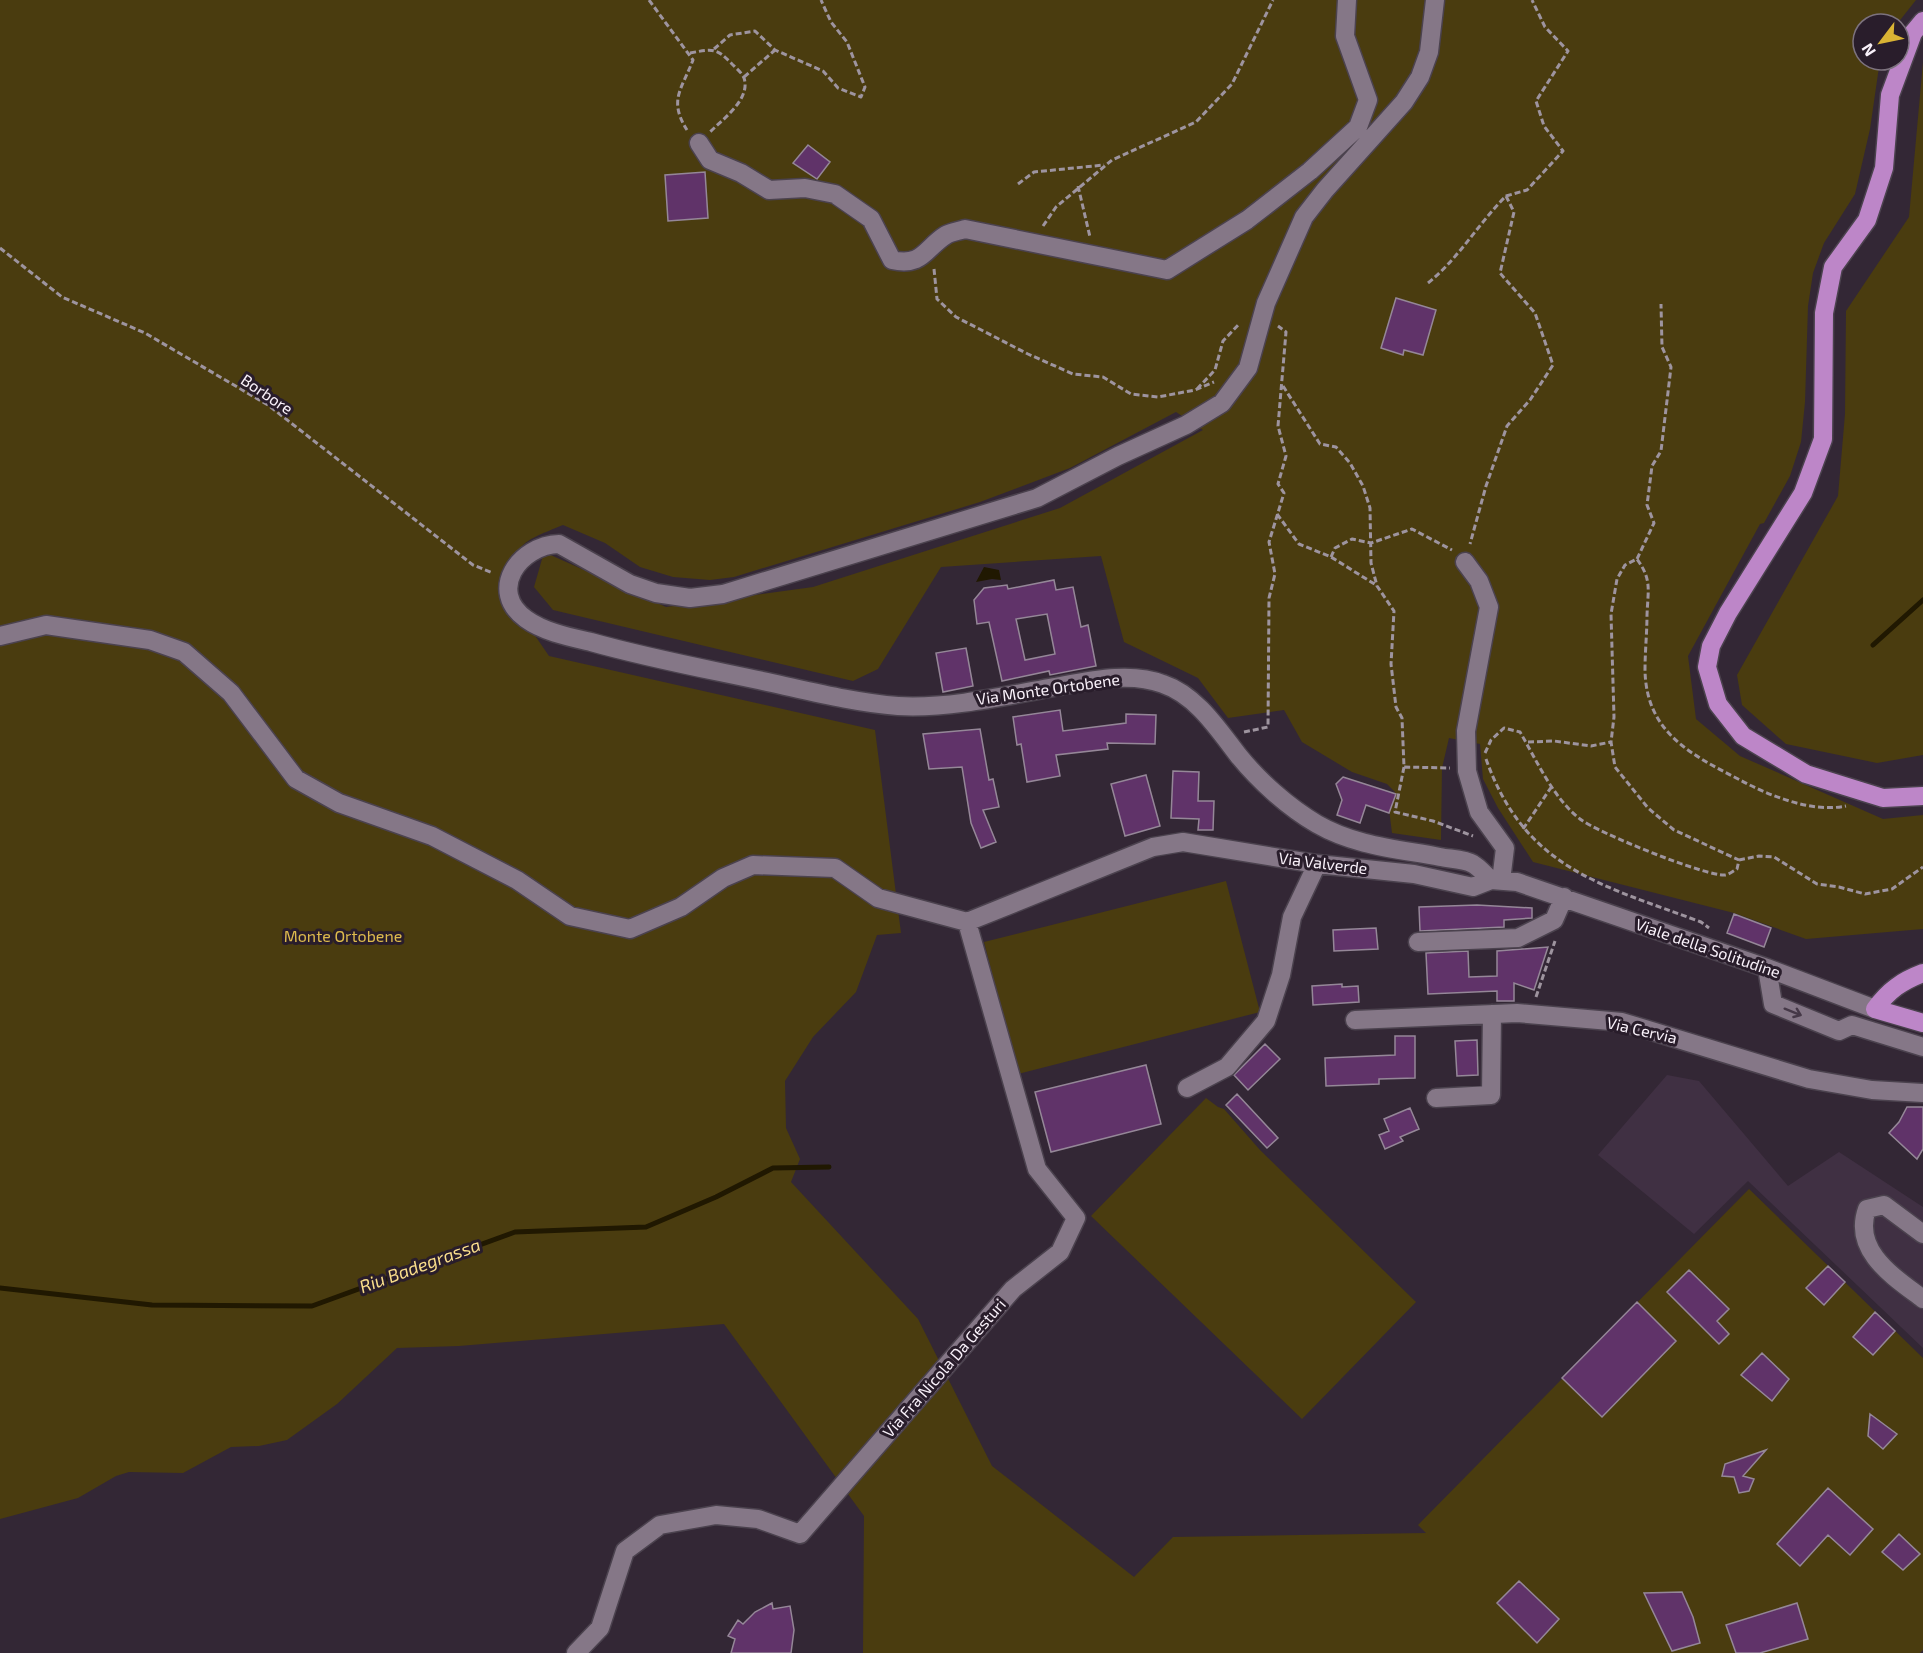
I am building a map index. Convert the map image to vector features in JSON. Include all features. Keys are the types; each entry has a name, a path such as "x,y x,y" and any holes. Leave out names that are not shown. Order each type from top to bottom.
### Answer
{"main road":[{"path":"1923,21 1912,33 1890,95 1884,168 1867,220 1833,267 1824,313 1823,439 1803,493 1728,613 1712,646 1707,667 1718,704 1743,736 1806,774 1883,798 1923,796"},
{"path":"1875,1009 1886,994 1903,980 1923,973"},
{"name":"Viale della Solitudine","path":"1875,1009 1923,1023"}],"street":[{"path":"699,143 710,160 741,173 769,190 805,188 835,194 871,219 892,260 905,263 926,255 947,235 965,229 1167,270 1247,220 1310,171 1358,127 1368,100 1345,36 1347,0"},
{"path":"509,579 514,567 534,548 546,544 559,544 630,584 670,597 690,598 751,587 1037,498 1118,456 1186,425 1222,403 1248,368 1266,303 1304,216 1325,189 1404,102 1420,77 1430,52 1435,0"},
{"path":"1466,562 1479,581 1489,607 1466,731 1467,771 1479,812 1505,848 1496,880"},
{"name":"Via Monte Ortobene","path":"509,579 509,590 518,611 526,619 557,633 638,655 810,691 897,706 927,706 1084,682 1144,679 1165,684 1180,693 1225,735 1239,756 1270,789 1317,824 1355,841 1472,863 1496,880"},
{"path":"0,636 46,626 150,640 184,652 231,693 296,779 339,803 432,836 518,880 570,916 630,929 681,907 723,878 753,865 835,868 878,898 967,922"},
{"name":"Via Valverde","path":"967,922 1153,847 1183,842 1317,864 1414,874 1473,887 1496,880"},
{"path":"1187,1088 1227,1068 1266,1021 1281,975 1292,917 1317,864"},
{"name":"Viale della Solitudine","path":"1496,880 1517,882 1564,897 1767,968 1875,1009"},
{"path":"1418,942 1518,938 1554,920 1564,897"},
{"name":"Via Fra Nicola Da Gesturi","path":"576,1653 600,1628 625,1551 660,1525 716,1515 758,1519 800,1534 1013,1289 1060,1252 1076,1218 1036,1168 967,922"},
{"path":"1767,968 1773,1004 1839,1030 1852,1025 1923,1047"},
{"path":"1436,1098 1491,1095 1492,1014"},
{"name":"Via Cervia","path":"1355,1020 1530,1014 1622,1022 1809,1079 1872,1090 1923,1093"},
{"path":"1923,1234 1884,1205 1867,1209 1862,1224 1867,1245 1880,1263 1923,1299"}],"path":[{"path":"649,0 693,60 677,94 679,116 699,143 737,105 745,89 744,77 723,54 714,49"},
{"path":"690,53 714,49 730,35 755,31 775,50 823,71 838,88 861,97 865,87 847,42 831,22 820,0"},
{"path":"1032,242 1056,207 1078,186 1106,165 1196,122 1232,84 1273,0"},
{"path":"1428,283 1450,266 1482,220 1506,195 1527,190 1563,151 1544,126 1536,101 1568,51 1545,27 1532,0"},
{"path":"744,77 775,50"},
{"path":"1018,184 1034,172 1106,165"},
{"path":"1078,186 1094,254"},
{"path":"1331,556 1335,548 1352,539 1371,543 1412,529 1454,551 1466,562 1486,486 1507,426 1530,400 1553,365 1535,313 1500,273 1514,212 1506,195"},
{"name":"Borbore","path":"0,248 62,297 145,333 268,405 473,565 509,579"},
{"path":"926,255 934,264 937,299 956,317 1073,374 1103,377 1131,394 1158,397 1195,390 1215,370 1223,341 1240,323"},
{"path":"1661,304 1662,347 1671,367 1661,451 1652,466 1647,505 1653,523 1637,559 1625,565 1617,579 1611,614 1614,717 1611,742 1615,767 1648,808 1674,830 1739,860 1759,856 1774,857 1817,884 1865,894 1892,889 1923,867"},
{"path":"1225,735 1268,728 1269,598 1275,574 1269,542 1284,493 1278,484 1286,456 1278,426 1283,386 1282,357 1286,332 1278,326"},
{"path":"1283,386 1320,444 1336,447 1350,463 1363,486 1370,508 1371,563 1377,586 1394,611 1391,664 1396,707 1402,718 1404,767 1395,812 1433,821 1474,837"},
{"path":"1277,514 1299,544 1331,556 1377,586"},
{"path":"1637,559 1648,575 1645,670 1647,690 1659,720 1670,738 1691,754 1751,786 1803,805 1839,807 1850,805"},
{"path":"1611,742 1591,746 1554,741 1529,744 1520,732 1504,728 1491,740 1484,754 1495,784 1522,829 1542,849 1572,870 1603,886 1701,922 1715,932"},
{"path":"1520,732 1551,786 1580,819 1615,840 1708,873 1725,875 1737,869 1739,860"},
{"path":"1404,767 1451,768 1467,771"},
{"path":"1522,829 1551,786"},
{"path":"1530,1014 1558,930"}],"shaded area":[{"path":"984,567 999,570 1001,580 976,582"},
{"path":"1667,1075 1699,1081 1788,1186 1839,1152 1923,1207 1923,1348 1748,1181 1694,1234 1598,1155"}],"green space":[{"name":"Monte Ortobene","path":"0,0 1916,0 1906,12 1851,12 1851,72 1878,72 1870,129 1855,194 1824,243 1813,273 1808,306 1805,402 1801,442 1790,476 1764,523 1760,524 1688,656 1696,719 1740,756 1883,819 1923,815 1923,929 1806,939 1734,913 1533,862 1498,808 1483,779 1480,744 1449,738 1442,768 1441,840 1392,833 1389,809 1395,792 1387,784 1352,772 1302,742 1284,710 1228,718 1198,678 1124,642 1101,556 941,567 878,669 853,681 553,610 534,587 544,552 666,607 813,587 1060,508 1203,430 1176,412 1070,468 980,502 734,577 710,580 673,577 640,567 605,543 563,525 536,536 522,546 503,589 549,656 875,730 901,933 877,935 856,992 813,1037 785,1081 786,1128 800,1159 791,1182 918,1319 992,1466 1134,1577 1173,1537 1426,1533 1418,1525 1749,1189 1923,1358 1923,1650 1920,1653 863,1653 864,1516 724,1324 459,1346 397,1348 337,1404 287,1440 259,1446 231,1447 183,1473 129,1472 116,1476 78,1498 0,1519"},
{"path":"1923,62 1923,755 1877,763 1786,744 1742,705 1737,675 1838,496 1845,414 1846,311 1909,217"},
{"path":"1226,881 1260,1012 1018,1074 984,942"},
{"path":"1206,1098 1224,1109 1260,1150 1416,1302 1302,1419 1091,1216"}],"building":[{"path":"808,145 830,162 817,179 793,163"},
{"path":"705,172 708,218 668,221 665,175"},
{"path":"1396,298 1436,310 1423,355 1404,350 1403,355 1381,348"},
{"path":"1054,580 1056,590 1073,587 1081,627 1088,625 1096,666 1050,675 1049,671 1002,681 989,622 977,624 974,600 984,588 1007,585 1008,589","holes":["1047,614 1055,654 1025,660 1016,619"]},
{"path":"966,648 973,686 943,692 936,653"},
{"path":"1060,710 1063,731 1126,723 1126,714 1156,715 1155,744 1107,743 1108,749 1056,755 1060,776 1027,782 1021,744 1017,745 1013,717"},
{"path":"980,729 989,780 993,779 999,807 983,810 996,842 981,848 971,823 962,767 929,769 923,734"},
{"path":"1173,771 1199,772 1198,801 1214,801 1213,830 1198,830 1199,819 1171,818"},
{"path":"1146,775 1160,826 1125,836 1111,784"},
{"path":"1343,777 1396,794 1389,813 1366,805 1360,823 1337,815 1342,800 1336,784"},
{"path":"1477,905 1532,908 1532,918 1504,920 1504,927 1420,931 1419,907"},
{"path":"1734,914 1771,928 1764,947 1727,933"},
{"path":"1376,928 1378,949 1334,951 1333,930"},
{"path":"1548,947 1534,990 1514,983 1514,1001 1497,1001 1497,991 1428,994 1426,953 1468,951 1469,977 1497,976 1497,951"},
{"path":"1342,984 1342,987 1358,986 1359,1002 1313,1005 1312,986"},
{"path":"1395,1036 1415,1036 1415,1078 1379,1079 1379,1084 1326,1086 1325,1058 1395,1055"},
{"path":"1477,1040 1478,1075 1457,1076 1455,1041"},
{"path":"1265,1044 1280,1059 1248,1090 1234,1075"},
{"path":"1146,1065 1161,1124 1051,1152 1035,1092"},
{"path":"1237,1094 1278,1138 1267,1148 1226,1105"},
{"path":"1907,1107 1923,1107 1923,1149 1917,1159 1889,1133 1899,1122"},
{"path":"1410,1108 1419,1129 1400,1137 1403,1141 1385,1149 1379,1135 1389,1131 1384,1119"},
{"path":"1828,1266 1845,1282 1824,1305 1806,1288"},
{"path":"1689,1270 1729,1309 1717,1321 1729,1334 1719,1344 1667,1292"},
{"path":"1637,1302 1676,1341 1602,1417 1562,1378"},
{"path":"1875,1312 1895,1331 1873,1355 1853,1337"},
{"path":"1762,1353 1789,1379 1772,1401 1741,1375"},
{"path":"1870,1414 1897,1434 1883,1449 1868,1436"},
{"path":"1766,1450 1743,1476 1754,1479 1749,1491 1739,1493 1734,1477 1722,1476 1725,1464"},
{"path":"1828,1488 1873,1529 1850,1555 1828,1535 1800,1566 1777,1544"},
{"path":"1899,1534 1920,1554 1903,1570 1882,1552"},
{"path":"1519,1581 1559,1619 1537,1643 1497,1603"},
{"path":"1682,1592 1693,1617 1700,1643 1672,1651 1644,1593"},
{"path":"772,1603 773,1609 790,1606 794,1630 791,1653 731,1653 735,1639 728,1636 738,1620 743,1624 755,1612"},
{"path":"1797,1603 1808,1639 1760,1653 1736,1653 1726,1625"}],"waterway":[{"path":"1873,645 1923,600"},
{"name":"Riu Badegrassa","path":"0,1288 152,1305 312,1306 515,1232 646,1227 716,1197 773,1168 829,1167"}]}
